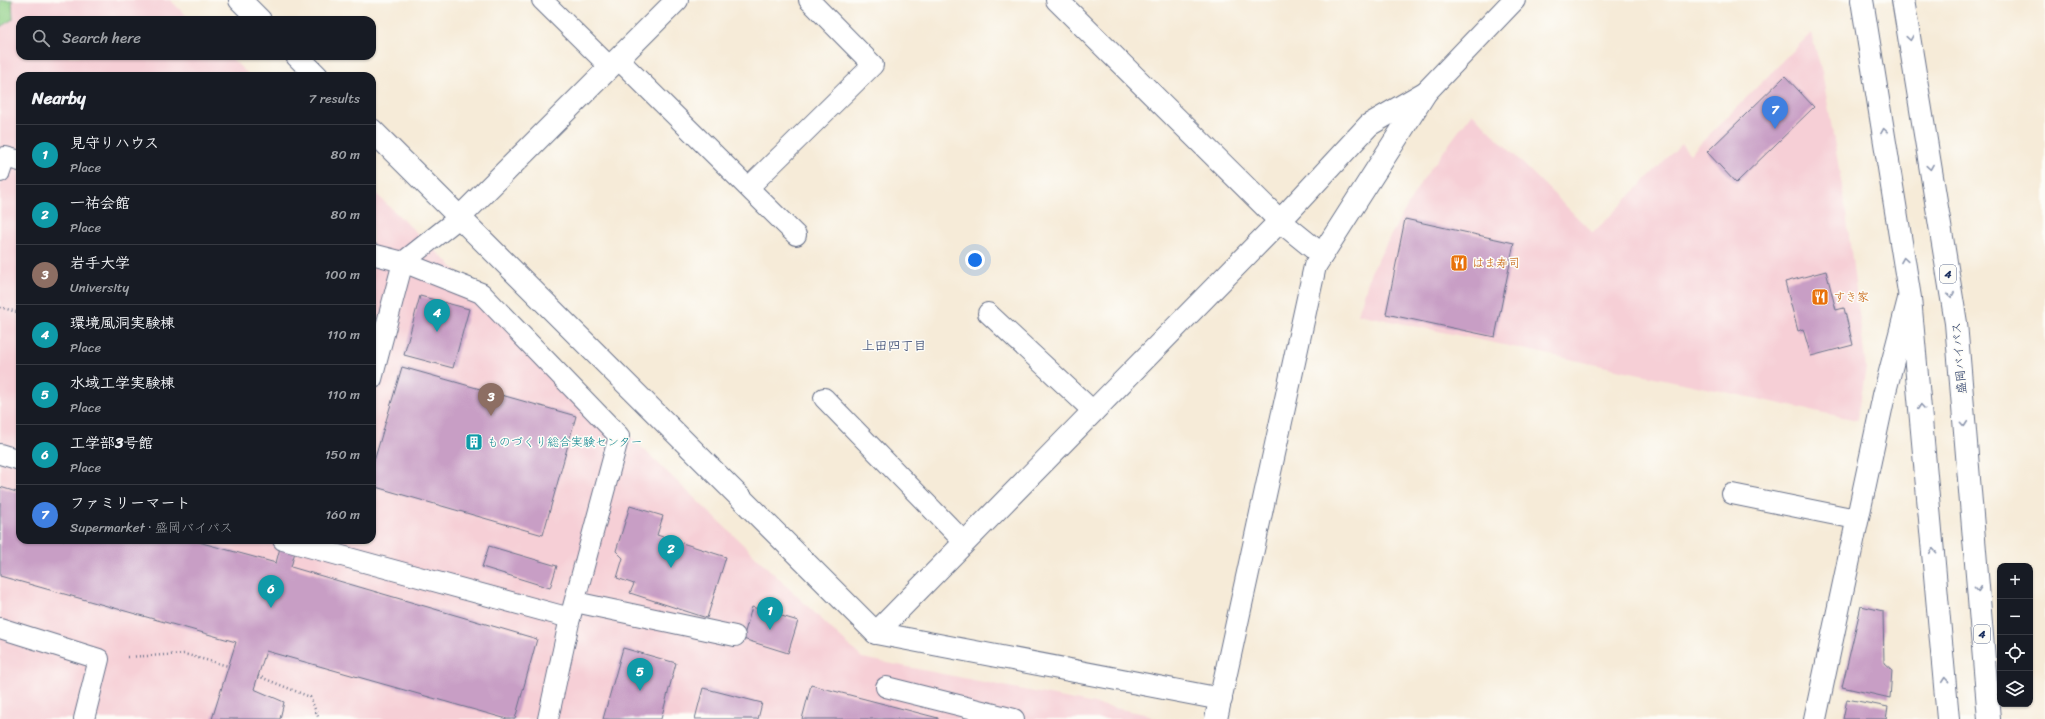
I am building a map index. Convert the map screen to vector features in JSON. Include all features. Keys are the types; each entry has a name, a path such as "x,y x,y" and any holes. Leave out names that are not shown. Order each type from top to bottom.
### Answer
{"main road":[{"path":"240,0 256,16"},
{"path":"460,217 677,0"},
{"path":"1057,0 1280,221 1322,255"},
{"path":"376,134 876,633 1219,709 1315,266 1426,92 1514,0"},
{"path":"1862,0 1910,298 1948,719"},
{"name":"盛岡バイパス","path":"1903,0 1956,323 1989,719"},
{"path":"301,60 313,72"},
{"path":"876,633 1280,221 1369,125 1426,92"},
{"path":"1815,719 1856,519 1884,395 1910,298"}],"lane":[{"path":"542,0 614,63 749,187 796,235"},
{"path":"749,187 873,65 809,0"},
{"path":"376,364 403,262 460,217"},
{"path":"376,255 403,262 481,293 619,436 573,610 548,719"},
{"path":"988,313 1094,412"},
{"path":"824,398 964,542"},
{"path":"0,454 16,459"},
{"path":"1732,494 1856,519"},
{"path":"313,544 327,546 573,610 735,636"},
{"path":"0,628 99,659 84,719"},
{"path":"886,686 1014,719"}],"path":[{"path":"0,307 16,313"},
{"path":"99,659 184,654 228,666"},
{"path":"258,676 310,696 319,719"}],"shaded area":[{"path":"0,0 170,0 187,16 16,16 16,60 233,60 246,72 16,72 16,544 376,544 376,194 862,658 1150,715 1152,719 0,719"},
{"path":"1811,33 1822,72 1844,197 1866,368 1857,420 1358,314 1371,272 1398,222 1421,182 1472,113 1593,233 1681,144 1690,154"}],"green space":[{"path":"0,0 12,0 13,19 0,27"}],"building":[{"path":"1785,76 1814,107 1736,183 1707,152"},
{"path":"1405,219 1514,243 1495,337 1386,314"},
{"path":"1826,271 1836,310 1844,308 1853,345 1811,356 1803,329 1798,331 1785,282"},
{"path":"420,296 469,309 453,368 404,355"},
{"name":"ものづくり総合実験センター","path":"402,367 576,416 543,535 376,487 376,455"},
{"path":"0,487 16,492 16,544 206,544 276,563 281,544 297,544 291,567 537,639 515,719 507,719 266,651 254,689 284,702 280,719 212,719 236,642 0,576"},
{"path":"630,506 663,516 657,535 726,557 707,618 630,593 634,584 617,578 623,558 616,551"},
{"path":"489,546 557,566 550,588 482,567"},
{"path":"1861,606 1883,611 1884,663 1892,670 1890,698 1842,687"},
{"path":"752,607 798,621 788,653 743,639"},
{"path":"623,648 676,663 661,719 603,719"},
{"path":"811,685 938,718 938,719 802,719"},
{"path":"703,688 762,703 758,719 695,719"},
{"path":"1847,699 1888,707 1886,719 1843,719"}],"place":[{"name":"ファミリーマート","path":"1775,129"},
{"name":"はま寿司","path":"1459,263"},
{"name":"すき家","path":"1820,297"},
{"name":"環境風洞実験棟","path":"437,332"},
{"name":"岩手大学","path":"491,416"},
{"name":"ものづくり総合実験センター","path":"474,442"},
{"name":"一祐会館","path":"671,568"},
{"name":"工学部3号館","path":"271,608"},
{"name":"見守りハウス","path":"770,630"},
{"name":"水域工学実験棟","path":"640,691"}],"district":[{"name":"上田四丁目","path":"894,345"}]}
